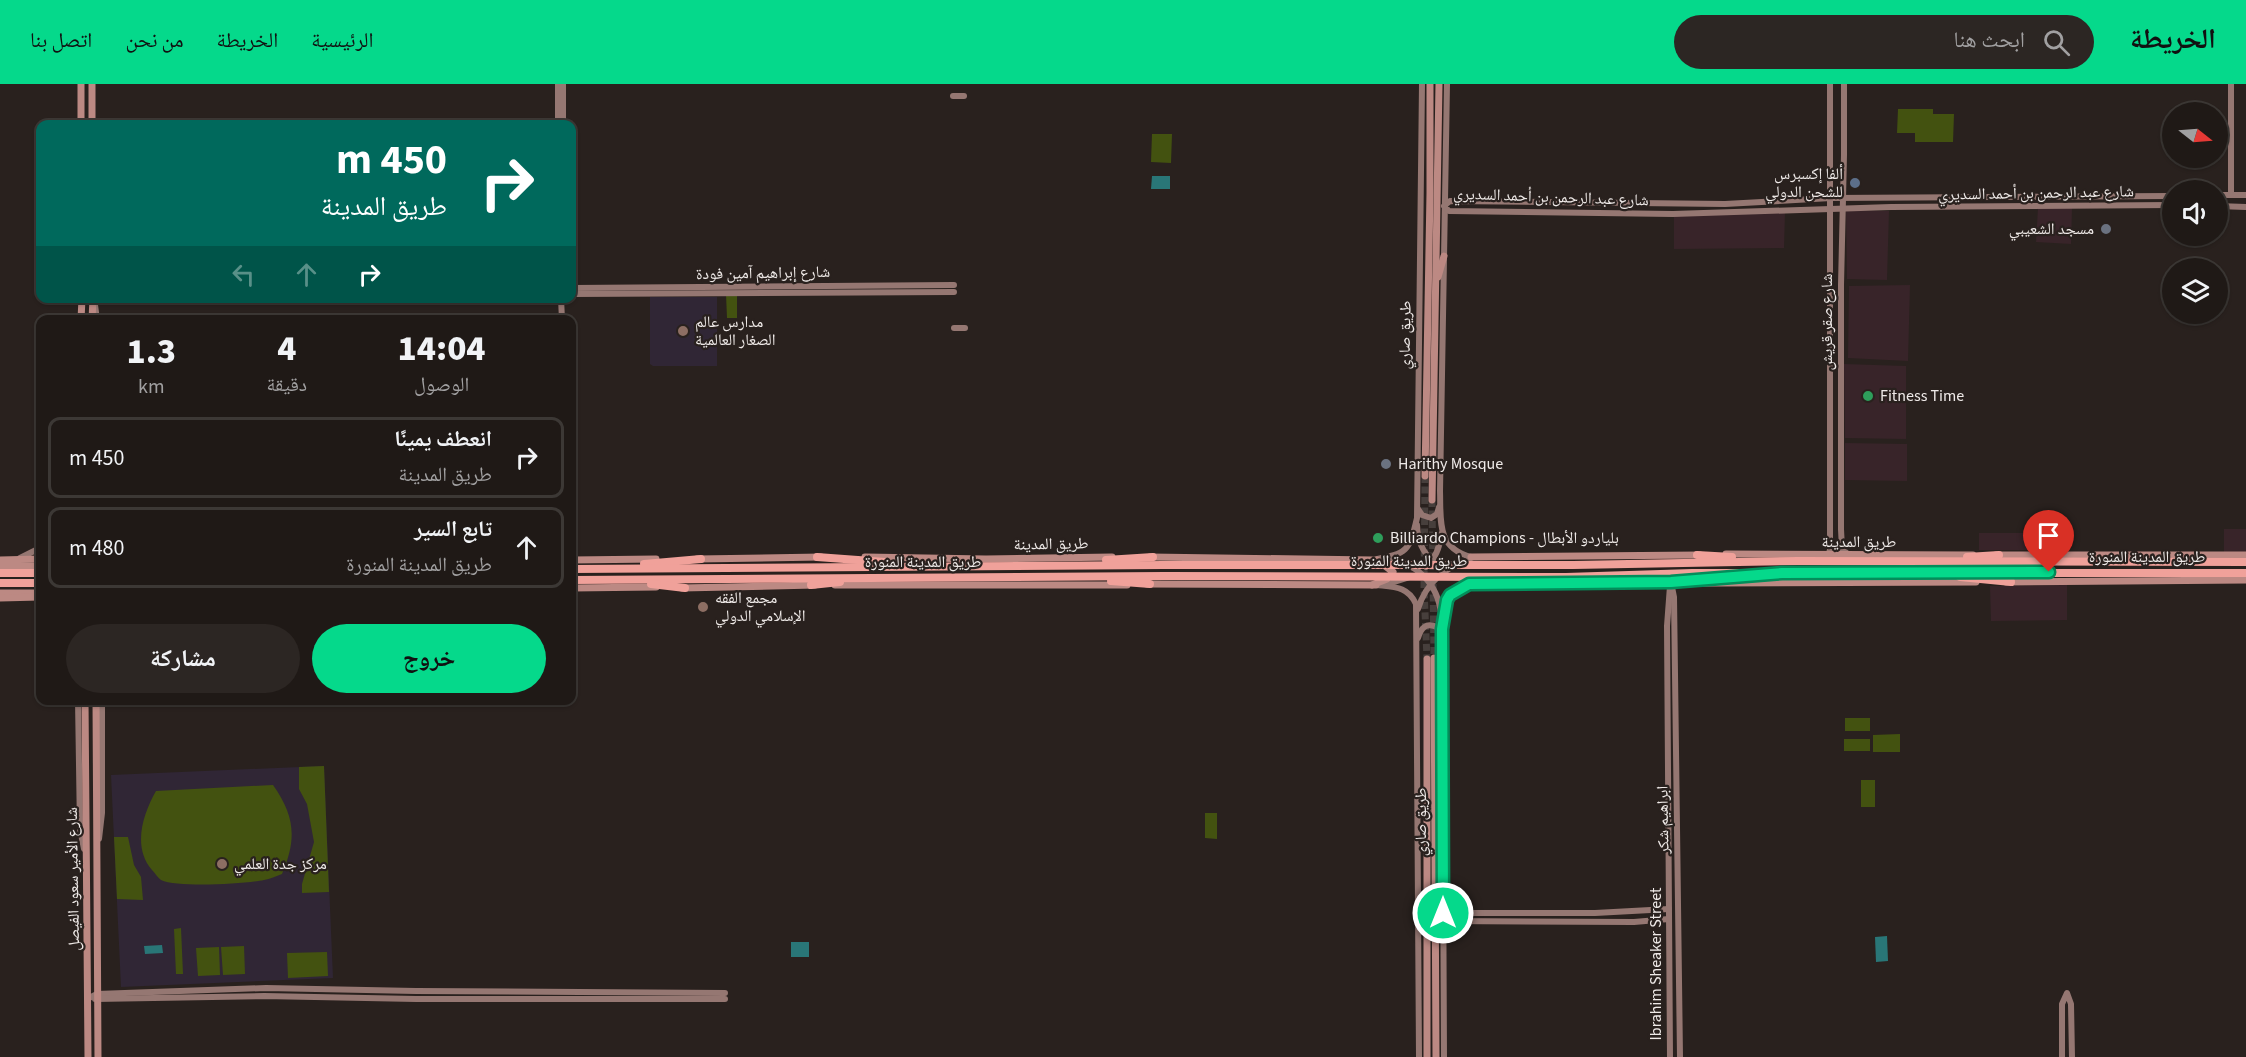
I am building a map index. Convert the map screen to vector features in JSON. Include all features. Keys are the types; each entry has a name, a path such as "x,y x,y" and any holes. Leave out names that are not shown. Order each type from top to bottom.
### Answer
{"highway":[{"path":"1896,562 1999,555"},
{"path":"816,557 948,567"},
{"path":"1028,566 1154,557"},
{"name":"طريق المدينة المنورة","path":"576,569 1164,565 1573,566 1696,558 1896,562 2246,559"},
{"path":"585,569 701,559"},
{"path":"0,573 36,573"},
{"name":"طريق المدينة المنورة","path":"576,580 1044,576 1566,577 1692,573 2246,573"},
{"path":"1915,573 2011,582"},
{"path":"1044,576 1150,584"},
{"path":"811,585 892,577"},
{"path":"615,580 685,588"},
{"path":"0,583 36,583"}],"main road":[{"path":"81,84 81,120"},
{"path":"92,84 92,120"},
{"name":"طريق صاري","path":"1425,476 1430,84"},
{"name":"طريق صاري","path":"1432,500 1438,84"},
{"path":"1435,288 1444,256"},
{"name":"طريق المدينة","path":"1471,557 2178,555 2246,559"},
{"name":"طريق المدينة","path":"576,560 1154,557 1375,560"},
{"path":"1488,557 1472,563 1467,571 1491,584"},
{"path":"0,560 36,559"},
{"path":"576,588 811,585 1374,585 1387,579 1393,572 1375,560"},
{"path":"0,566 36,566"},
{"path":"1671,582 1782,573"},
{"path":"2131,580 2201,573"},
{"path":"1469,584 1671,582 1751,584 1830,581 2011,582 2246,579"},
{"path":"0,592 36,596"},
{"path":"0,598 36,596"},
{"name":"طريق صاري","path":"1427,1057 1434,659"},
{"name":"طريق صاري","path":"1434,659 1436,1057"},
{"name":"شارع الأمير سعود الفيصل","path":"85,705 87,861 98,1057"},
{"name":"شارع الأمير سعود الفيصل","path":"88,1057 94,997 97,858 96,705"}],"street":[{"path":"558,84 558,120"},
{"path":"563,84 563,120"},
{"name":"طريق صاري","path":"1375,560 1403,552 1411,543 1417,518 1422,84"},
{"path":"1416,494 1418,512 1431,518 1439,511 1447,84"},
{"name":"شارع صقر قريش","path":"1828,556 1830,550 1830,84"},
{"name":"شارع صقر قريش","path":"1844,84 1841,510 1842,549 1851,556"},
{"path":"2231,84 2231,195 2246,195"},
{"path":"953,96 964,96"},
{"name":"شارع عبد الرحمن بن أحمد السديري","path":"2162,196 1831,198 1725,204 1450,201 1444,206 1449,211 1673,214 1843,208 2162,206"},
{"path":"1478,212 1479,201"},
{"path":"2228,206 2246,207"},
{"name":"شارع إبراهيم آمين فودة","path":"576,288 954,288"},
{"name":"شارع إبراهيم آمين فودة","path":"576,294 762,289"},
{"path":"954,328 965,328"},
{"path":"1830,342 1841,342"},
{"path":"1374,585 1395,583 1419,572 1432,561 1440,545 1440,491"},
{"path":"1830,510 1841,510"},
{"path":"1417,518 1418,540 1432,561 1443,572 1458,581 1469,584"},
{"path":"1441,531 1445,540 1460,555 1471,557"},
{"path":"16,560 36,550"},
{"path":"1417,629 1418,608 1430,583 1443,572 1471,557"},
{"name":"طريق المدينة","path":"1375,560 1398,560 1419,572 1430,583 1439,599 1442,629"},
{"name":"ابراهيم شكر","path":"1671,582 1674,597 1671,692 1680,1057"},
{"path":"1434,659 1447,600 1450,595 1469,584"},
{"path":"1374,585 1400,587 1413,598 1416,604 1419,1057"},
{"path":"1417,661 1420,634 1424,627 1435,626 1439,630 1434,659 1443,913 1444,1057"},
{"name":"Ibrahim Sheaker Street","path":"1670,1057 1671,692"},
{"path":"78,705 80,829 87,861"},
{"path":"97,858 102,813 102,705"},
{"path":"1443,913 1564,913 1669,909"},
{"path":"1564,913 1564,922"},
{"path":"1443,921 1634,922 1669,919"},
{"path":"236,988 237,997"},
{"path":"236,988 725,996 237,997 94,997 236,988"},
{"path":"2062,1057 2062,1004 2067,993 2071,1004 2072,1057"}],"shaded area":[{"path":"2038,208 2072,208 2071,244 2036,242"},
{"path":"1846,211 1889,211 1887,280 1847,279"},
{"path":"1785,212 1784,248 1674,249 1674,215"},
{"path":"1910,285 1908,361 1848,358 1849,286"},
{"name":"مدارس عالم الصغار العالمية","path":"650,297 717,297 717,366 653,366 650,364"},
{"path":"1844,364 1906,366 1906,439 1845,438"},
{"path":"1845,443 1907,444 1907,481 1845,480"},
{"path":"2224,529 2246,529 2246,554 2224,554"},
{"path":"1979,533 2051,533 2049,550 1979,550"},
{"path":"2067,585 2067,620 1991,621 1990,586"},
{"name":"مركز جدة العلمي","path":"324,766 333,978 121,987 111,775"}],"green space":[{"path":"1898,109 1933,109 1933,114 1954,114 1953,142 1915,142 1915,133 1897,133"},
{"path":"1152,134 1172,134 1171,163 1151,162"},
{"path":"726,294 737,294 737,318 727,318"},
{"path":"1845,718 1870,718 1870,731 1845,731"},
{"path":"1900,734 1900,752 1873,752 1873,735"},
{"path":"1844,739 1870,739 1870,751 1844,751"},
{"path":"324,766 329,892 302,893 302,884 314,842 307,804 299,789 299,767"},
{"path":"1861,780 1875,780 1875,807 1861,807"},
{"path":"273,785 286,807 291,828 290,850 282,874 266,880 242,883 182,884 161,880 146,861 142,851 142,830 147,810 156,791"},
{"path":"1205,813 1217,813 1217,839 1205,838"},
{"path":"114,837 128,837 134,865 141,877 143,900 117,899"},
{"path":"181,928 183,974 176,974 174,929"},
{"path":"244,946 245,974 223,975 221,947"},
{"path":"219,947 220,975 198,976 196,948"},
{"path":"327,952 328,976 288,978 287,953"}],"water":[{"path":"1152,176 1170,176 1170,189 1151,189"},
{"path":"1887,936 1888,961 1876,962 1875,937"},
{"path":"791,942 809,942 809,957 791,957"},
{"path":"162,945 163,953 145,954 144,946"}],"tunnel":[{"path":"1425,476 1424,589 1427,659"},
{"path":"1432,500 1434,658"}],"place":[{"name":"ألفا إكسبرس للشحن الدولي","path":"1855,183"},
{"name":"مسجد الشعيبي","path":"2106,229"},
{"name":"مدارس عالم الصغار العالمية","path":"683,331"},
{"name":"Fitness Time","path":"1868,396"},
{"name":"Harithy Mosque","path":"1386,464"},
{"name":"Billiardo Champions - بلياردو الأبطال","path":"1378,538"},
{"name":"مجمع الفقه الإسلامي الدولي","path":"703,607"},
{"name":"مركز جدة العلمي","path":"222,864"}],"route":[{"path":"1443,913 1442,629 1447,600 1450,595 1469,584 1671,582 1782,573 2049,572"}]}
